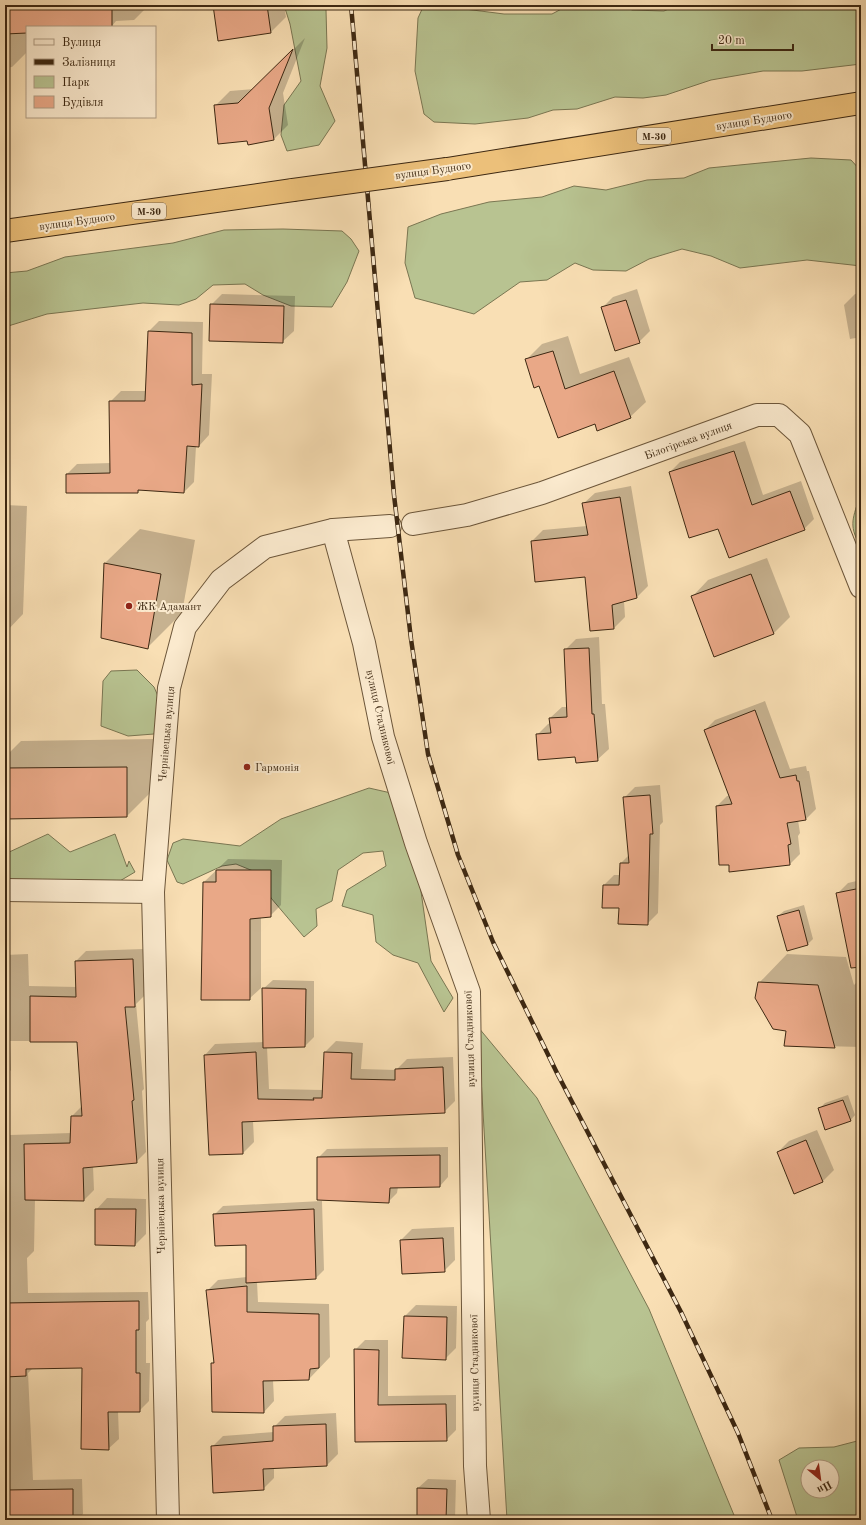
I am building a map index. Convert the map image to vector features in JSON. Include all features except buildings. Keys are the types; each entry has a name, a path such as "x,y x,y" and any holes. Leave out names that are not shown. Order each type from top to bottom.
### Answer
{"highway":[{"name":"вулиця Будного","path":"5,231 447,168 861,103"}],"street":[{"name":"Білогірська вулиця","path":"413,524 467,515 549,491 757,415 779,415 800,434 861,587"},
{"name":"Чернівецька вулиця","path":"168,1520 153,892 169,688 185,627 221,580 266,547 332,530 390,526"},
{"name":"вулиця Стадникової","path":"332,530 364,643 383,738 416,844 469,992 475,1466 479,1520"},
{"path":"5,890 153,892"}],"green space":[{"path":"284,5 323,5 326,10 327,48 320,86 335,121 319,145 287,151 281,135 284,105 301,81 290,24"},
{"path":"424,5 445,5 449,7 504,14 552,14 569,5 623,5 632,10 664,11 677,5 861,5 861,64 802,71 763,71 711,80 666,95 643,98 615,97 577,109 553,110 528,118 475,124 434,122 424,114 415,71 418,18"},
{"path":"811,158 851,160 861,171 861,266 807,260 740,268 711,256 682,249 649,259 626,271 593,270 575,263 547,280 520,282 474,314 415,298 405,263 408,227 441,214 489,202 542,197 574,186 606,190 647,180 684,178 709,168"},
{"path":"283,229 342,231 351,239 359,251 347,282 332,307 291,306 263,295 245,284 213,285 196,299 179,305 143,303 47,314 5,327 5,273 27,271 65,257 173,243 224,230"},
{"path":"859,499 861,500 861,547 853,529 853,518"},
{"path":"137,670 154,687 161,703 154,734 128,736 101,726 103,681 111,671"},
{"path":"369,788 391,793 416,857 431,961 453,998 444,1012 418,963 393,955 376,942 373,915 342,906 347,890 386,866 383,851 363,853 338,870 332,901 316,909 317,926 304,937 271,898 258,873 236,864 222,866 183,884 177,882 167,860 173,843 183,839 240,846 281,819"},
{"path":"48,834 70,852 115,834 127,867 129,861 135,872 113,885 5,887 5,854"},
{"path":"478,1027 537,1098 649,1309 736,1520 507,1520"},
{"path":"861,1440 861,1520 798,1520 779,1460 799,1448 834,1447"}],"railway":[{"path":"351,5 394,495 411,639 428,754 458,855 493,942 557,1073 681,1312 738,1433 772,1520"}],"place":[{"name":"ЖК Адамант","path":"129,606"},
{"name":"Гармонія","path":"247,767"}]}
